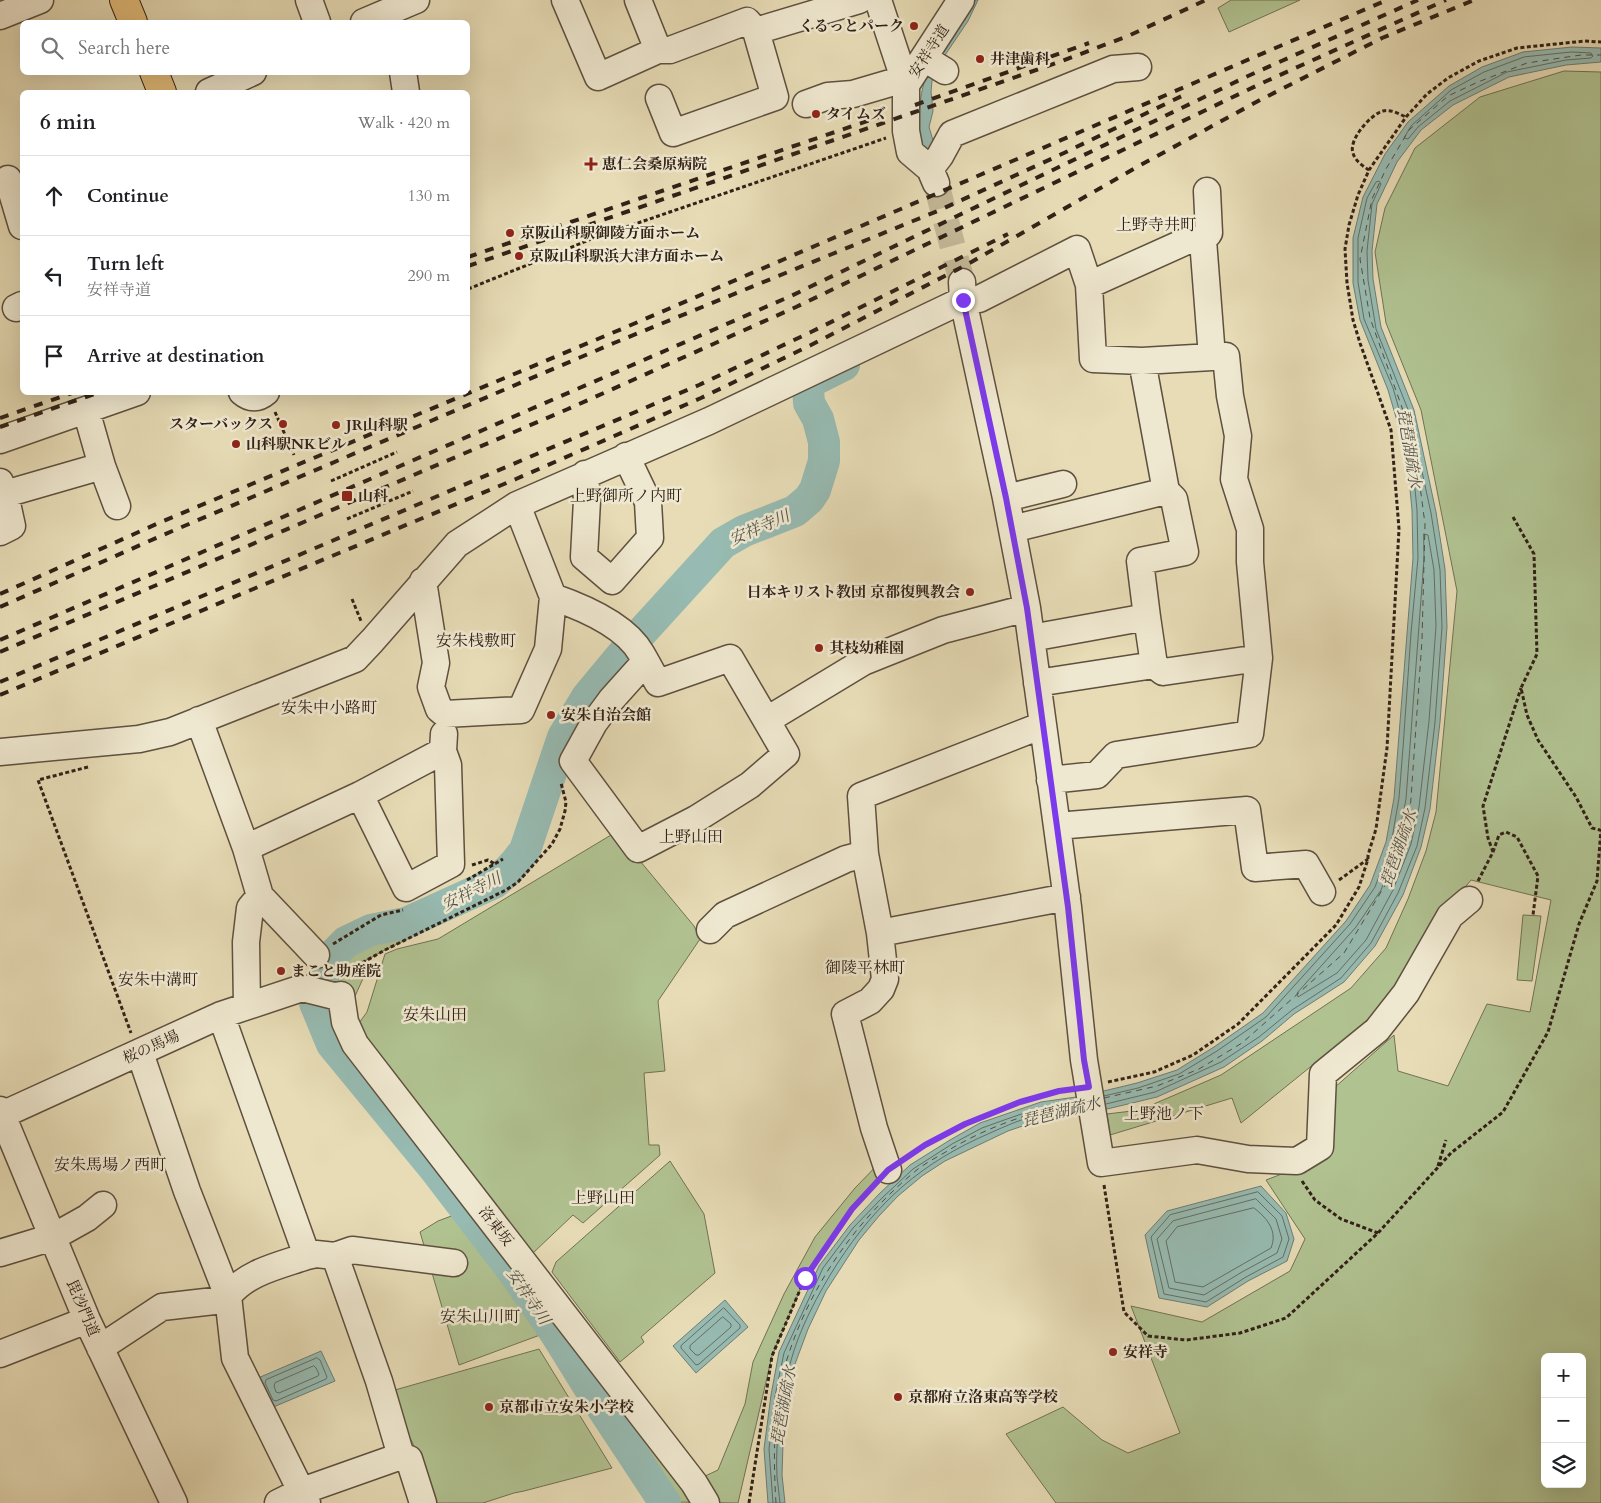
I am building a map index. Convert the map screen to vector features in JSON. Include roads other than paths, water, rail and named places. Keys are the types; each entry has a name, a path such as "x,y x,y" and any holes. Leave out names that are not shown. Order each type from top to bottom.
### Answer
{"main road":[{"path":"124,0 132,20"},
{"path":"155,75 161,90"}],"street":[{"path":"0,16 40,0"},
{"path":"309,0 315,20"},
{"path":"377,20 416,0"},
{"path":"565,0 598,77 658,50 670,50 747,21 756,31 775,97 673,133 659,98"},
{"path":"638,0 658,50"},
{"path":"756,31 859,0"},
{"path":"806,104 828,96 853,94 905,82 878,0"},
{"name":"安祥寺道","path":"960,0 933,63 905,82 906,132 910,152 933,176 940,156 952,134 1114,69 1138,67"},
{"path":"213,90 246,75"},
{"path":"404,75 406,90"},
{"path":"10,178 20,218"},
{"path":"1090,284 1190,240 1203,240 1209,234 1207,191"},
{"path":"1203,240 1212,357"},
{"path":"963,292 979,299 1077,249 1090,284 1093,360 1142,361 1226,356 1230,396 1238,436 1234,479 1250,529 1250,562 1259,658 1250,734 1116,756 1097,775 1050,780"},
{"path":"0,752 140,739 170,732 355,658 372,642 457,544 517,505 709,421 963,292"},
{"path":"963,292 1027,608 1067,897 1084,1060 1102,1174 1196,1150 1248,1159 1297,1161 1320,1147 1323,1074 1377,1030 1406,993 1450,916 1469,900"},
{"path":"1142,361 1166,491 1174,499 1185,552 1140,561 1154,665 1163,672 1259,658"},
{"path":"0,440 128,395"},
{"path":"86,410 102,466 117,506"},
{"path":"585,474 587,500 584,557 612,581 650,538 648,502 626,456"},
{"path":"0,532 12,526 2,488 102,466"},
{"path":"1006,498 1063,484"},
{"path":"1012,529 1166,491"},
{"path":"423,581 436,663 431,687 439,709 445,714 521,710 548,649 553,597 517,505"},
{"path":"553,597 578,606 623,631 643,657 658,683 730,658 786,754 750,785 696,820 638,849 572,760 594,723 643,657"},
{"path":"767,720 863,662 943,630 1027,608"},
{"path":"1031,638 1147,617"},
{"path":"1037,684 1154,665"},
{"path":"360,795 406,888 451,864 448,765 442,751 445,714"},
{"path":"199,720 246,848 260,896 316,955"},
{"path":"888,1170 874,1128 845,1014 870,1001 881,989 885,980 880,934 865,854 861,796 1043,725"},
{"path":"246,848 360,795 442,751"},
{"path":"1057,826 1247,810 1255,868 1306,864 1322,892"},
{"path":"710,930 725,915 846,859 865,854"},
{"path":"247,1006 246,942 250,908 260,896"},
{"path":"880,934 1067,897"},
{"name":"桜の馬場","path":"1,1112 139,1053 221,1015 302,988"},
{"name":"洛東坂","path":"302,988 338,996 345,1022 355,1044 694,1483 706,1503"},
{"path":"221,1015 307,1256"},
{"path":"139,1053 187,1191 228,1296 234,1358 304,1497"},
{"name":"毘沙門道","path":"1,1112 87,1320 174,1503"},
{"path":"0,1253 22,1248 53,1237 87,1218 103,1205"},
{"path":"100,1348 162,1307 223,1300 237,1286 260,1272 307,1256 316,1254 334,1256 352,1250 454,1263"},
{"path":"334,1256 379,1381 401,1456"},
{"path":"0,1354 87,1320"},
{"path":"278,1503 304,1497 401,1456 409,1459 423,1503"}],"water":[{"path":"970,0 978,0 968,21 941,61 932,81 933,111 929,127 935,147 922,153 919,117 924,82 937,51"},
{"name":"琵琶湖疏水","path":"1572,47 1601,48 1601,62 1566,65 1509,77 1453,105 1421,130 1397,162 1377,204 1372,251 1373,279 1381,327 1414,410 1436,512 1445,569 1447,627 1440,722 1430,809 1421,847 1403,895 1375,946 1344,982 1294,1014 1262,1041 1224,1067 1157,1097 1103,1110 1040,1120 1008,1131 945,1161 922,1176 898,1196 859,1240 826,1291 808,1329 795,1364 786,1408 782,1475 785,1503 768,1503 764,1449 779,1352 819,1266 850,1225 879,1194 910,1165 980,1123 1041,1102 1083,1096 1137,1083 1177,1070 1214,1047 1263,1013 1346,921 1370,885 1386,842 1394,798 1413,558 1412,510 1408,468 1400,431 1388,390 1360,320 1353,283 1353,238 1363,197 1385,154 1408,122 1449,86 1482,67 1523,52"},
{"path":"1261,1186 1286,1213 1294,1239 1287,1261 1248,1281 1207,1307 1159,1298 1145,1235 1167,1211"},
{"path":"725,1300 748,1327 696,1373 673,1346"},
{"path":"321,1351 335,1381 271,1408 258,1378"}],"waterway":[{"name":"安祥寺川","path":"665,1503 556,1334 512,1270 434,1168 332,1044 315,1003 330,958 346,942 371,930 406,923 494,883 515,864 525,850 563,737 587,697 631,644 723,543 744,531 795,511 809,499 815,490 824,461 824,442 818,419 809,403 808,388 814,380 844,365"}],"tunnel":[{"path":"936,183 962,282"}],"railway":[{"path":"470,265 1062,61 1128,36 1206,0"},
{"path":"470,393 1387,0"},
{"path":"0,640 791,296 1248,76 1418,0"},
{"path":"0,652 568,409 796,307 1260,84 1446,0"},
{"path":"0,695 516,479 701,398 811,345 968,264 1137,167 1260,100 1382,38 1474,0"},
{"path":"915,105 1089,43"},
{"path":"0,607 163,535 614,343 940,210 1188,93"},
{"path":"470,256 882,116"},
{"path":"0,682 699,385 811,332 1008,234"},
{"path":"0,418 66,395"},
{"path":"0,427 91,395"},
{"path":"0,594 161,522 464,395"}],"place":[{"name":"くるっとパーク","path":"914,26"},
{"name":"井津歯科","path":"980,59"},
{"name":"タイムズ","path":"816,114"},
{"name":"恵仁会桑原病院","path":"591,164"},
{"name":"京阪山科駅御陵方面ホーム","path":"510,233"},
{"name":"京阪山科駅浜大津方面ホーム","path":"519,256"},
{"name":"スターバックス","path":"283,424"},
{"name":"JR山科駅","path":"336,425"},
{"name":"山科駅NKビル","path":"236,444"},
{"name":"山科","path":"347,496"},
{"name":"日本キリスト教団 京都復興教会","path":"970,592"},
{"name":"其枝幼稚園","path":"819,648"},
{"name":"安朱自治会館","path":"551,715"},
{"name":"まこと助産院","path":"281,971"},
{"name":"安祥寺","path":"1113,1352"},
{"name":"京都府立洛東高等学校","path":"898,1397"},
{"name":"京都市立安朱小学校","path":"489,1407"}],"district":[{"name":"上野寺井町","path":"1156,224"},
{"name":"上野御所ノ内町","path":"626,495"},
{"name":"安朱桟敷町","path":"476,640"},
{"name":"安朱中小路町","path":"329,707"},
{"name":"上野山田","path":"691,836"},
{"name":"御陵平林町","path":"865,967"},
{"name":"安朱中溝町","path":"158,979"},
{"name":"安朱山田","path":"435,1014"},
{"name":"上野池ノ下","path":"1164,1113"},
{"name":"安朱馬場ノ西町","path":"110,1164"},
{"name":"上野山田","path":"603,1197"},
{"name":"安朱山川町","path":"480,1316"}]}
